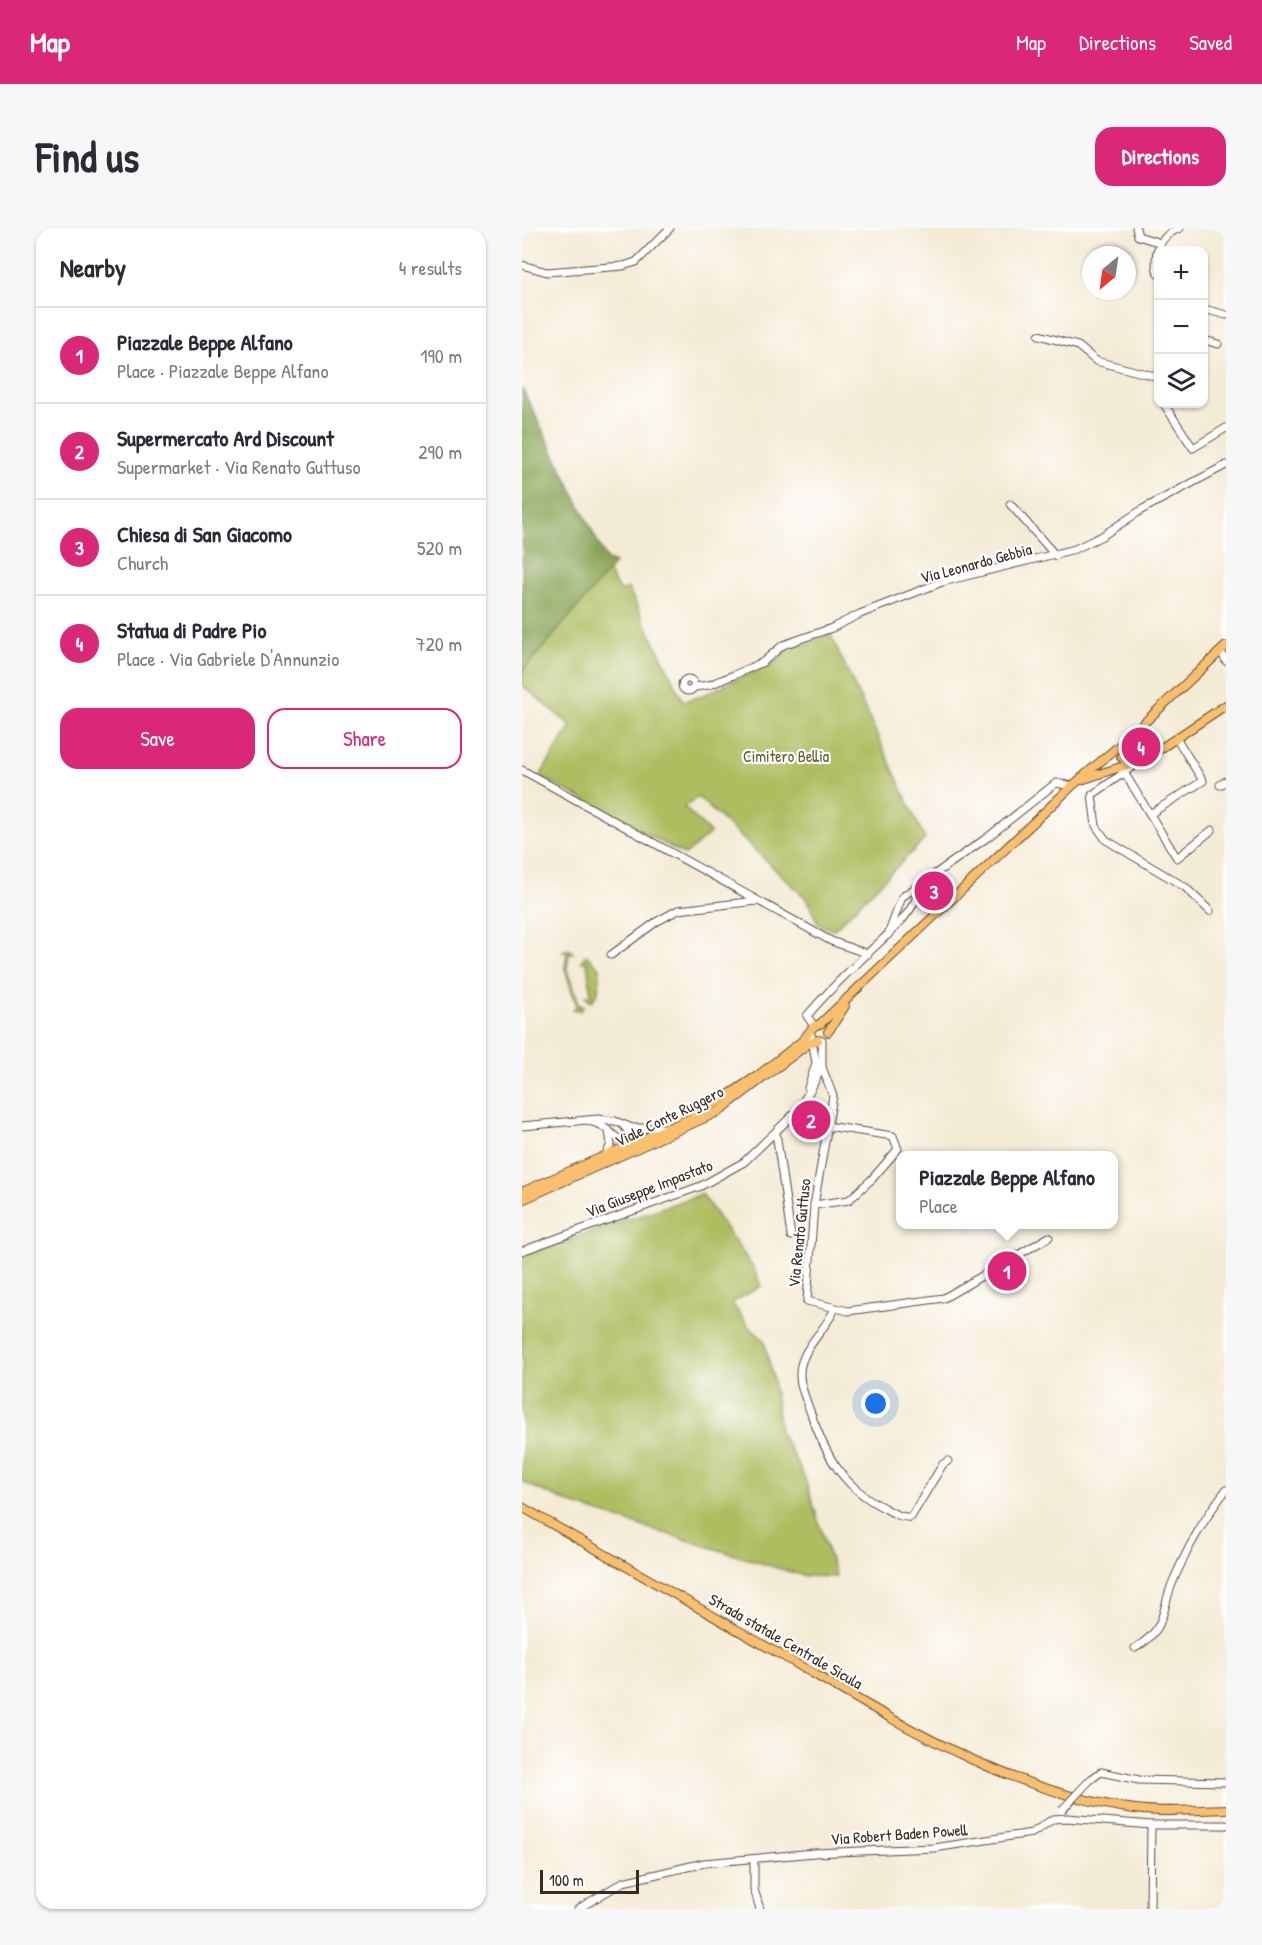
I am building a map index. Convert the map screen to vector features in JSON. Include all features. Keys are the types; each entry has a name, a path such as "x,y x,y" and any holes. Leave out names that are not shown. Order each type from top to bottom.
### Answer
{"main road":[{"path":"815,1034 870,976 1074,784 1128,738 1223,649"},
{"path":"1074,784 1125,768 1145,759 1226,705"},
{"path":"1125,768 1121,757 1128,738"},
{"path":"815,1034 825,1026 828,1032 837,1015 870,976"},
{"name":"Viale Conte Ruggero","path":"522,1200 690,1126 733,1102 815,1034"},
{"name":"Viale Conte Ruggero","path":"522,1192 629,1147 720,1102 815,1034"},
{"name":"Strada statale Centrale Sicula","path":"522,1507 902,1725 969,1759 1041,1787 1088,1800 1136,1809 1226,1809"}],"street":[{"path":"522,265 547,272 623,266 643,257 670,228"},
{"path":"1136,228 1138,236 1161,243"},
{"path":"1160,246 1164,237 1180,228"},
{"path":"1208,310 1226,315"},
{"path":"1040,335 1078,346 1096,361 1154,376"},
{"path":"1208,341 1218,344"},
{"path":"1167,408 1194,448 1226,429"},
{"name":"Via Leonardo Gebbia","path":"695,687 709,685 763,662 783,645 832,628 860,614 942,582 1056,556 1102,536 1143,509 1226,465"},
{"path":"1010,504 1056,556"},
{"path":"1223,649 1226,661"},
{"path":"1150,814 1203,781 1177,739"},
{"path":"1209,911 1185,887 1106,840 1095,826 1092,795 1125,768 1177,858 1212,830"},
{"path":"522,770 831,941 868,954"},
{"path":"888,935 902,897 922,885 1056,783 1074,784"},
{"path":"803,1101 822,1067 815,1034 807,1016 913,909 922,885"},
{"path":"611,956 656,922 678,910 757,901"},
{"path":"803,1101 815,1070 815,1034"},
{"name":"Via Renato Guttuso","path":"822,1067 833,1096 814,1205 806,1298 810,1303 848,1311 944,1298 1049,1237"},
{"name":"Via Giuseppe Impastato","path":"522,1251 655,1200 701,1186 744,1162 776,1133 803,1101"},
{"path":"522,1126 607,1119 641,1129 672,1127"},
{"path":"582,1120 601,1125 629,1147"},
{"path":"623,1125 629,1132 629,1147"},
{"path":"539,1192 626,1151 629,1147 690,1126"},
{"path":"827,1126 893,1136 898,1149 896,1151"},
{"path":"605,1157 611,1144 609,1132"},
{"path":"776,1133 791,1236"},
{"path":"814,1205 849,1200 896,1151"},
{"path":"835,1308 830,1320 820,1331 803,1362 800,1375 822,1446 845,1480 873,1503 901,1517 911,1517 943,1464 948,1461"},
{"path":"1135,1648 1150,1639 1157,1631 1173,1581 1182,1562 1212,1508 1226,1491"},
{"path":"1053,1819 1090,1780 1101,1772 1139,1780 1226,1782"},
{"name":"Via Robert Baden Powell","path":"578,1909 623,1882 656,1872 705,1863 945,1847 1032,1833 1053,1819 1083,1817 1151,1825 1226,1824"},
{"path":"1150,1909 1151,1825"},
{"path":"754,1859 754,1889 760,1909"}],"green space":[{"path":"522,388 606,559 615,563 522,672"},
{"name":"Cimitero Bellia","path":"608,571 620,592 628,588 683,701 699,697 780,659 781,650 784,648 790,650 803,643 805,646 830,633 925,839 833,930 818,924 807,899 698,797 684,807 710,833 685,855 540,776 571,726 522,685 522,672"},
{"path":"569,949 573,953 569,953 567,968 580,1006 584,1006 580,1011 573,1009 577,1007 565,968 567,952 562,951"},
{"path":"586,955 600,968 598,993 591,1002 586,996 591,996 587,962 582,962"},
{"path":"702,1194 754,1269 761,1286 732,1303 749,1327 764,1340 773,1378 780,1431 804,1476 836,1577 806,1576 787,1571 574,1505 522,1482 522,1256"}],"place":[{"name":"Statua di Padre Pio","path":"1141,747"},
{"name":"Chiesa di San Giacomo","path":"934,891"},
{"name":"Supermercato Ard Discount","path":"811,1120"},
{"name":"Piazzale Beppe Alfano","path":"1007,1271"}]}
